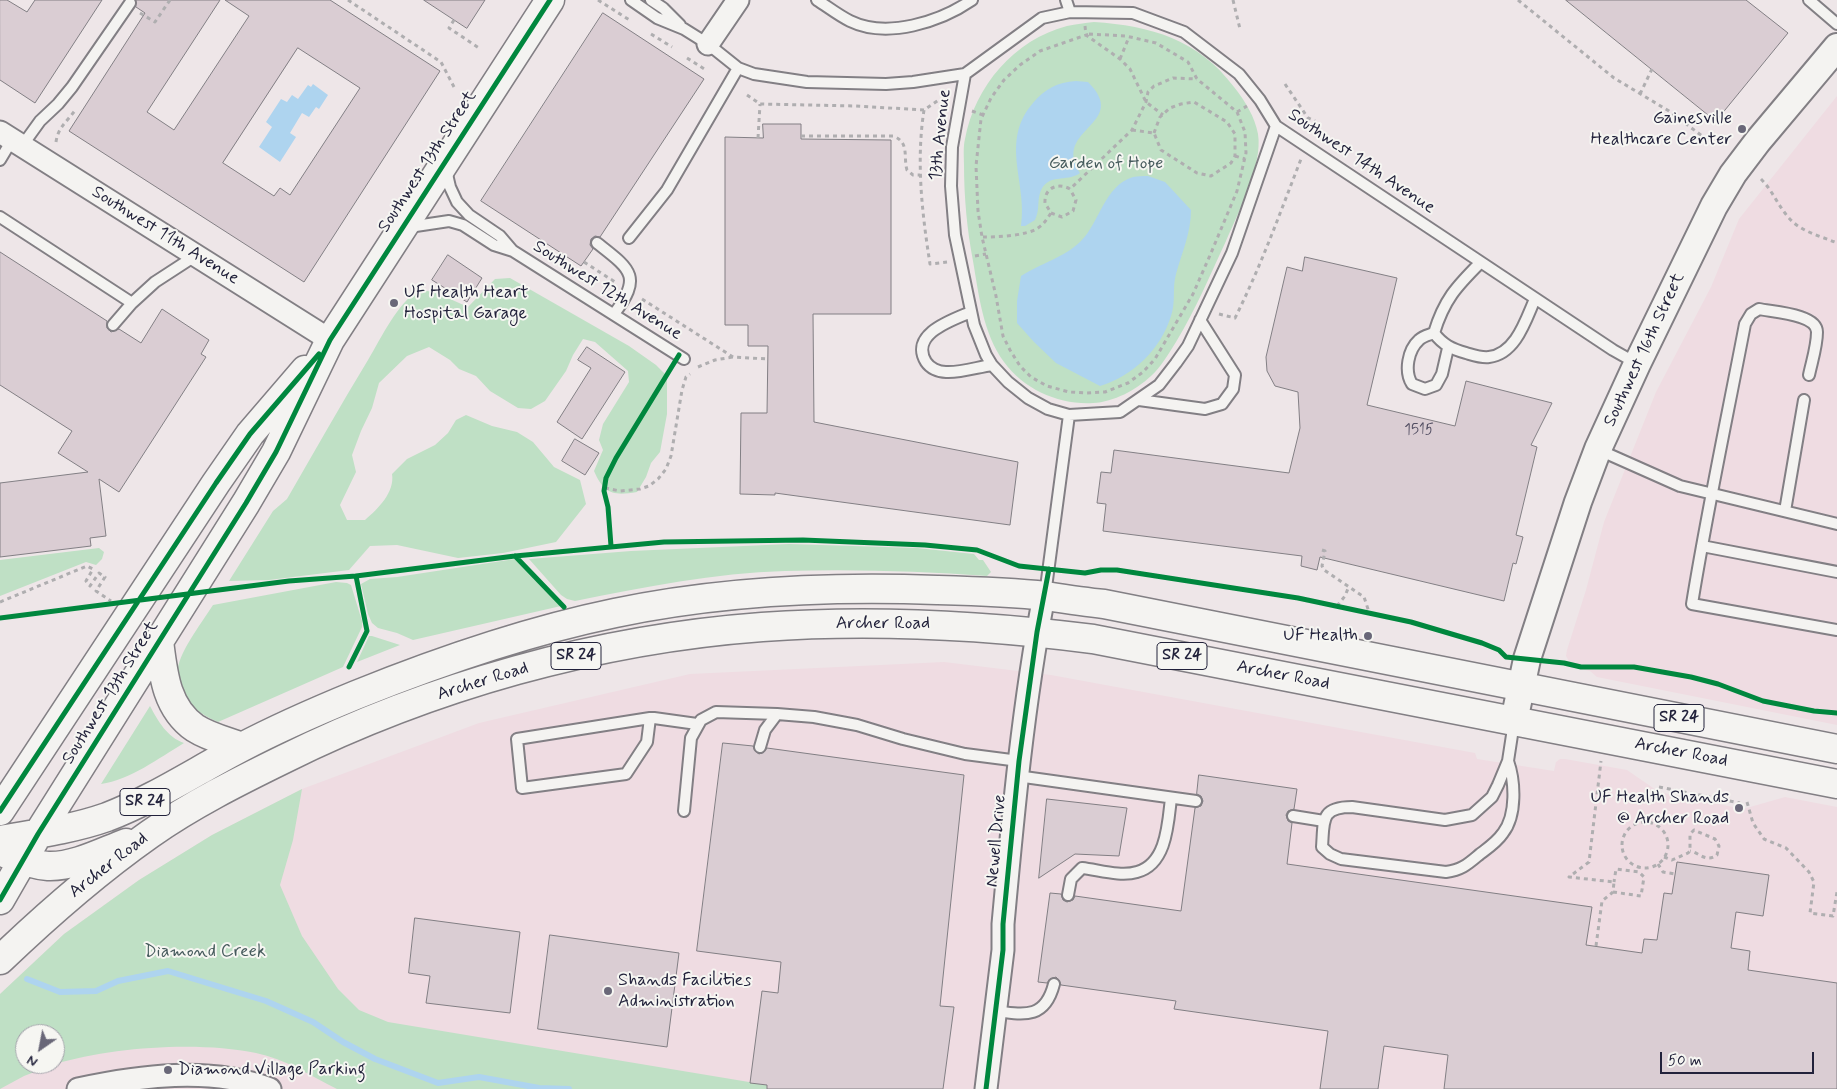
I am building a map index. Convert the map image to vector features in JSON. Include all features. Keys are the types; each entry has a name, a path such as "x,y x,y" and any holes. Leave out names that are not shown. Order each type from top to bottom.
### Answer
{"main road":[{"name":"Southwest 13th Street","path":"0,900 11,856 38,834 222,542 276,452 330,340 550,0"},
{"name":"Southwest 13th Street","path":"0,811 178,538 250,434 330,340"},
{"name":"Archer Road","path":"0,840 68,828 104,818 144,802 242,747 356,695 542,630 616,613 684,601 757,593 900,588 1044,596 1104,604 1837,749"},
{"name":"Archer Road","path":"0,960 46,916 151,834 200,803 316,743 422,700 549,662 688,635 761,627 900,623 967,626 1093,639 1837,784"},
{"path":"159,641 163,678 170,698 184,718 206,733 242,747"},
{"path":"474,653 481,681"},
{"path":"11,856 50,866 76,862 151,834"}],"street":[{"path":"708,44 738,0"},
{"name":"Southwest 16th Street","path":"1514,721 1527,659 1578,502 1598,449 1637,364 1714,206 1733,174 1758,141 1837,47"},
{"name":"Southwest 11th Avenue","path":"11,140 330,340"},
{"name":"Newell Drive","path":"986,1089 1003,950 1003,924 1018,769 1037,632 1044,596"},
{"path":"78,1089 109,1082 188,1076 235,1079 270,1089"}],"lane":[{"name":"13th Avenue","path":"631,0 658,18 684,29 708,44 738,68 773,78 841,83 913,82 965,74 952,147 951,186 955,235 971,312 979,340 992,365 1008,382 1028,398 1048,409 1070,415 1120,412 1159,385 1188,346 1232,253 1276,126"},
{"name":"13th Avenue","path":"651,0 663,8 684,29"},
{"path":"817,0 850,21 870,27 895,28 942,17 972,0"},
{"path":"1066,0 1070,12"},
{"path":"1809,0 1837,24"},
{"path":"0,160 11,140 40,121 58,104 72,87 130,3"},
{"name":"Southwest 14th Avenue","path":"965,74 1042,18 1070,12 1133,13 1184,32 1239,74 1260,100 1276,126 1480,263 1637,364"},
{"path":"629,238 667,190 738,68"},
{"name":"Southwest 12th Avenue","path":"444,162 450,187 457,202 469,215 500,236 512,251"},
{"path":"0,217 132,303"},
{"name":"Southwest 12th Avenue","path":"401,228 449,221 463,225 494,245 512,251 684,359"},
{"path":"597,243 619,260 629,273 630,286 614,314"},
{"path":"113,325 132,303 155,282 195,256"},
{"path":"1448,348 1440,381 1436,385 1425,390 1412,384 1407,373 1407,366 1416,344 1421,338 1434,333 1443,307 1450,296 1480,263"},
{"path":"1434,333 1440,342 1448,348 1477,356 1490,357 1510,346 1518,335 1535,298"},
{"path":"1809,375 1817,330 1813,322 1805,317 1759,310 1751,314 1745,324 1692,604 1837,630"},
{"path":"971,312 946,323 930,333 923,343 922,354 927,364 934,370 946,372 992,365"},
{"path":"1139,400 1205,409 1222,404 1233,389 1234,375 1200,320"},
{"path":"1785,511 1804,400"},
{"path":"1044,596 1070,415"},
{"path":"1598,449 1680,486 1837,524"},
{"path":"1702,546 1837,572"},
{"path":"684,810 691,738 697,724 705,716 716,712 814,717 857,725 902,739 1018,769 1196,801"},
{"path":"760,747 765,730 777,714"},
{"path":"650,718 647,742 626,774 522,788 517,739 650,718 697,724"},
{"path":"1508,761 1515,790 1509,822 1504,832 1493,845 1459,870 1446,872 1341,859 1322,848 1324,821 1328,813 1334,808 1352,807 1445,820 1472,815 1492,797 1508,761 1514,721"},
{"path":"1068,895 1071,879 1082,868 1123,873 1137,872 1149,866 1159,855 1167,832 1171,798"},
{"path":"1293,816 1324,821"},
{"path":"995,1011 1023,1015 1037,1011 1050,998 1054,984"}],"path":[{"path":"135,21 140,13 155,22 170,0"},
{"path":"348,0 441,62 454,87"},
{"path":"1233,0 1240,29"},
{"path":"1518,0 1614,78 1669,111 1714,145"},
{"path":"454,20 449,28 479,48"},
{"path":"1106,34 1129,37 1156,43 1188,62 1197,79 1237,112 1245,132 1245,160 1237,191 1193,294 1155,359 1143,372 1128,383 1106,392 1069,392 1047,386 1032,377 1020,366 1003,336 978,211 976,166 978,140 983,115 991,98 1004,80 1020,65 1040,51 1086,35 1106,34"},
{"path":"1086,35 1120,58 1130,69 1146,102 1162,115"},
{"path":"1120,58 1129,37"},
{"path":"687,58 706,70"},
{"path":"1640,94 1652,69"},
{"path":"1070,188 1132,130 1146,102 1148,92 1154,86 1173,78 1197,79"},
{"path":"1285,84 1308,118 1315,121"},
{"path":"747,95 760,104 856,106 924,110 940,99"},
{"path":"1194,102 1227,122 1235,134 1235,156 1231,163 1211,176 1197,173 1162,150 1154,133 1162,115 1170,108 1194,102"},
{"path":"758,138 760,104"},
{"path":"56,142 58,131 77,107"},
{"path":"924,110 921,132 920,175 930,264 950,261"},
{"path":"972,111 983,115"},
{"path":"1132,130 1154,133"},
{"path":"801,136 893,136 901,140 905,146 907,170 913,175 920,175"},
{"path":"1235,156 1245,160"},
{"path":"1216,313 1235,318 1271,238 1302,156"},
{"path":"1761,179 1794,222 1808,231 1837,243"},
{"path":"1060,185 1070,188 1076,200 1073,211 1062,217 1051,213 1045,204 1047,192 1051,188 1060,185"},
{"path":"982,237 1021,234 1036,230 1051,213"},
{"path":"973,256 986,254"},
{"path":"584,262 620,285"},
{"path":"642,299 734,357"},
{"path":"606,478 604,489 620,491 640,489 649,486 658,479 666,469 671,456 686,377 700,365 734,357 768,359"},
{"path":"1322,550 1325,551 1322,566 1324,570 1364,597 1369,612"},
{"path":"0,602 87,566 93,569 86,580 90,586 99,572 105,577 96,591 112,602"},
{"path":"1337,606 1350,586"},
{"path":"103,605 112,602"},
{"path":"1327,604 1345,608"},
{"path":"1361,611 1377,614"},
{"path":"1601,761 1589,862 1569,876 1614,882"},
{"path":"1659,787 1740,803"},
{"path":"1747,802 1753,823 1764,839 1786,848 1808,872 1814,882 1810,913 1834,916 1837,892"},
{"path":"1638,823 1652,823 1662,829 1667,839 1668,844 1664,857 1658,864 1649,868 1638,867 1627,860 1622,848 1624,835 1638,823"},
{"path":"1694,830 1715,839 1719,846 1716,855 1711,859 1704,858 1690,851 1689,836 1694,830"},
{"path":"1664,857 1672,860 1690,851"},
{"path":"1658,864 1662,872 1675,874"},
{"path":"1637,872 1638,867"},
{"path":"1596,946 1602,901 1612,892 1616,869 1639,872 1644,877 1641,896 1612,892"}],"shaded area":[{"path":"1837,96 1837,725 1597,677 1590,671 1580,669 1570,663 1566,656 1604,522 1656,392 1711,287 1739,219"},
{"path":"944,662 1051,675 1475,753 1477,759 1554,771 1556,762 1560,759 1565,759 1627,770 1659,792 1743,809 1785,797 1837,807 1837,1089 0,1089 0,994 64,934 139,880 212,835 302,789 479,723 690,674"}],"green space":[{"name":"Garden of Hope","path":"1094,22 1135,27 1154,32 1189,46 1205,57 1234,87 1246,104 1257,128 1259,146 1253,174 1237,217 1196,305 1165,360 1155,372 1132,390 1109,400 1081,403 1056,398 1032,388 1012,372 991,339 980,301 969,237 965,201 964,149 970,120 978,101 1000,68 1014,54 1030,42 1048,33 1067,26"},
{"path":"510,278 629,346 656,365 667,376 667,414 660,452 651,463 646,477 637,492 622,494 610,492 602,485 594,471 603,450 599,440 603,424 629,382 628,371 595,342 583,339 566,371 545,401 531,409 518,408 490,391 476,376 459,369 450,360 429,347 407,356 379,383 372,408 352,455 356,472 340,505 347,520 365,520 370,516 388,494 391,487 392,474 407,459 435,445 448,433 456,420 466,415 492,426 517,432 533,442 554,467 580,480 586,504 556,542 503,553 458,558 397,545 370,546 349,570 269,580 229,581 273,511 287,499 385,331 404,303 420,289 439,294 468,307 495,279"},
{"path":"789,544 917,548 974,554 979,560 983,560 991,572 987,576 861,570 759,572 680,582 575,601 561,595 529,559 631,551"},
{"path":"99,548 104,552 102,559 96,565 86,562 0,596 0,560"},
{"path":"515,559 561,606 413,640 378,628 372,623 368,614 361,584 370,579 397,577"},
{"path":"336,582 351,585 362,621 362,627 343,667 218,722 196,710 183,697 177,683 178,669 191,638 213,605"},
{"path":"369,636 372,636 400,645 357,662"},
{"path":"150,706 168,733 184,743 154,762 123,778 101,784"},
{"name":"Diamond Creek","path":"302,789 293,840 280,885 302,936 338,989 359,1010 388,1022 767,1085 767,1089 337,1089 277,1059 233,1049 208,1047 155,1048 102,1053 65,1061 65,1024 15,1024 15,1074 29,1074 0,1089 0,994 64,934 139,880 212,835"}],"water":[{"path":"1088,82 1099,96 1101,108 1097,118 1075,146 1074,158 1080,173 1075,176 1047,182 1040,193 1035,220 1025,226 1021,226 1021,194 1016,148 1023,118 1033,103 1047,90 1063,83"},
{"path":"313,84 328,95 319,109 316,107 309,117 302,113 290,133 296,137 280,162 259,147 272,127 266,122 281,99 287,102 292,95 298,99 308,85 311,87"},
{"path":"1148,176 1165,182 1191,210 1188,235 1175,279 1172,311 1160,339 1144,360 1124,375 1100,386 1056,363 1017,323 1017,301 1021,276 1067,252 1081,241 1088,233 1103,205 1115,188 1133,177"}],"building":[{"path":"0,0 7,0 27,12 35,0 102,0 35,103 0,80"},
{"path":"136,0 220,0 147,112 174,130 249,16 225,0 330,0 440,71 304,282 69,131 145,13 136,7","holes":["298,48 360,88 290,195 280,188 274,196 223,163"]},
{"path":"424,0 485,0 467,28"},
{"path":"1566,0 1746,0 1788,33 1716,121"},
{"path":"603,13 704,79 600,237 595,236 591,239 590,245 593,249 581,266 481,201"},
{"path":"763,124 801,124 801,139 891,140 891,314 813,314 814,422 1018,462 1010,525 775,493 775,495 740,494 741,413 767,413 768,346 748,346 748,325 725,325 725,137 763,138"},
{"path":"0,252 107,321 107,328 111,332 119,329 141,343 162,309 209,340 201,354 206,357 119,492 99,479 106,536 90,538 91,546 0,557 0,483 88,472 58,453 72,431 0,385"},
{"path":"448,255 482,278 467,302 432,280"},
{"path":"1305,257 1397,278 1367,405 1455,426 1466,381 1552,403 1531,445 1537,447 1516,535 1523,537 1516,564 1513,563 1504,601 1320,557 1317,570 1301,566 1302,556 1103,531 1106,504 1097,503 1101,472 1111,473 1114,450 1289,473 1300,428 1298,392 1275,386 1267,371 1266,357 1287,267 1302,271"},
{"path":"587,347 625,372 582,439 557,422 591,368 578,360"},
{"path":"575,439 599,453 585,475 562,461"},
{"path":"723,743 753,746 759,754 767,748 964,775 940,1006 954,1007 943,1089 767,1089 767,1085 750,1083 762,991 778,993 781,962 697,951"},
{"path":"1199,775 1297,789 1294,809 1288,811 1286,815 1288,821 1292,823 1287,864 1592,907 1586,945 1642,953 1644,939 1657,940 1664,893 1672,894 1677,862 1769,875 1763,916 1736,912 1731,948 1750,951 1748,970 1837,983 1837,1089 1444,1089 1448,1055 1384,1046 1378,1089 1320,1089 1328,1031 1174,1009 1176,1001 1061,985 1056,977 1050,979 1047,983 1038,982 1050,893 1061,894 1063,900 1067,902 1073,900 1075,896 1181,911 1195,808 1201,806 1203,801 1201,796 1197,794"},
{"path":"1047,799 1127,808 1119,856 1075,854 1039,878"},
{"path":"415,918 520,932 510,1013 426,1003 430,976 409,973"},
{"name":"Shands Facilities Administration","path":"550,935 679,953 667,1047 538,1029"}],"waterway":[{"path":"27,979 60,992 96,991 118,981 168,971 266,1001 313,1022 343,1042 375,1059 438,1083 479,1077 539,1088 569,1089"}],"cycle path":[{"path":"0,900 38,834 246,503 276,452 330,340 550,0"},
{"path":"0,811 250,434 319,354"},
{"path":"611,546 608,507 604,491 606,478 616,458 679,355"},
{"path":"0,618 289,581 356,576 515,556 664,542 803,540 925,545 977,550 1019,566 1085,573 1117,570 1298,598 1411,622 1482,643 1499,650 1506,657 1564,663 1581,667 1634,667 1691,677 1718,684 1763,701 1814,711 1837,713"},
{"path":"515,556 564,607"},
{"path":"986,1089 1003,950 1003,924 1019,761 1037,632 1049,569"},
{"path":"349,667 367,631 356,576"}],"place":[{"name":"Gainesville Healthcare Center","path":"1742,129"},
{"name":"UF Health Heart Hospital Garage","path":"394,303"},
{"name":"UF Health","path":"1368,636"},
{"name":"UF Health Shands @ Archer Road","path":"1739,808"},
{"name":"Shands Facilities Administration","path":"608,991"},
{"name":"Diamond Village Parking","path":"168,1070"}]}
